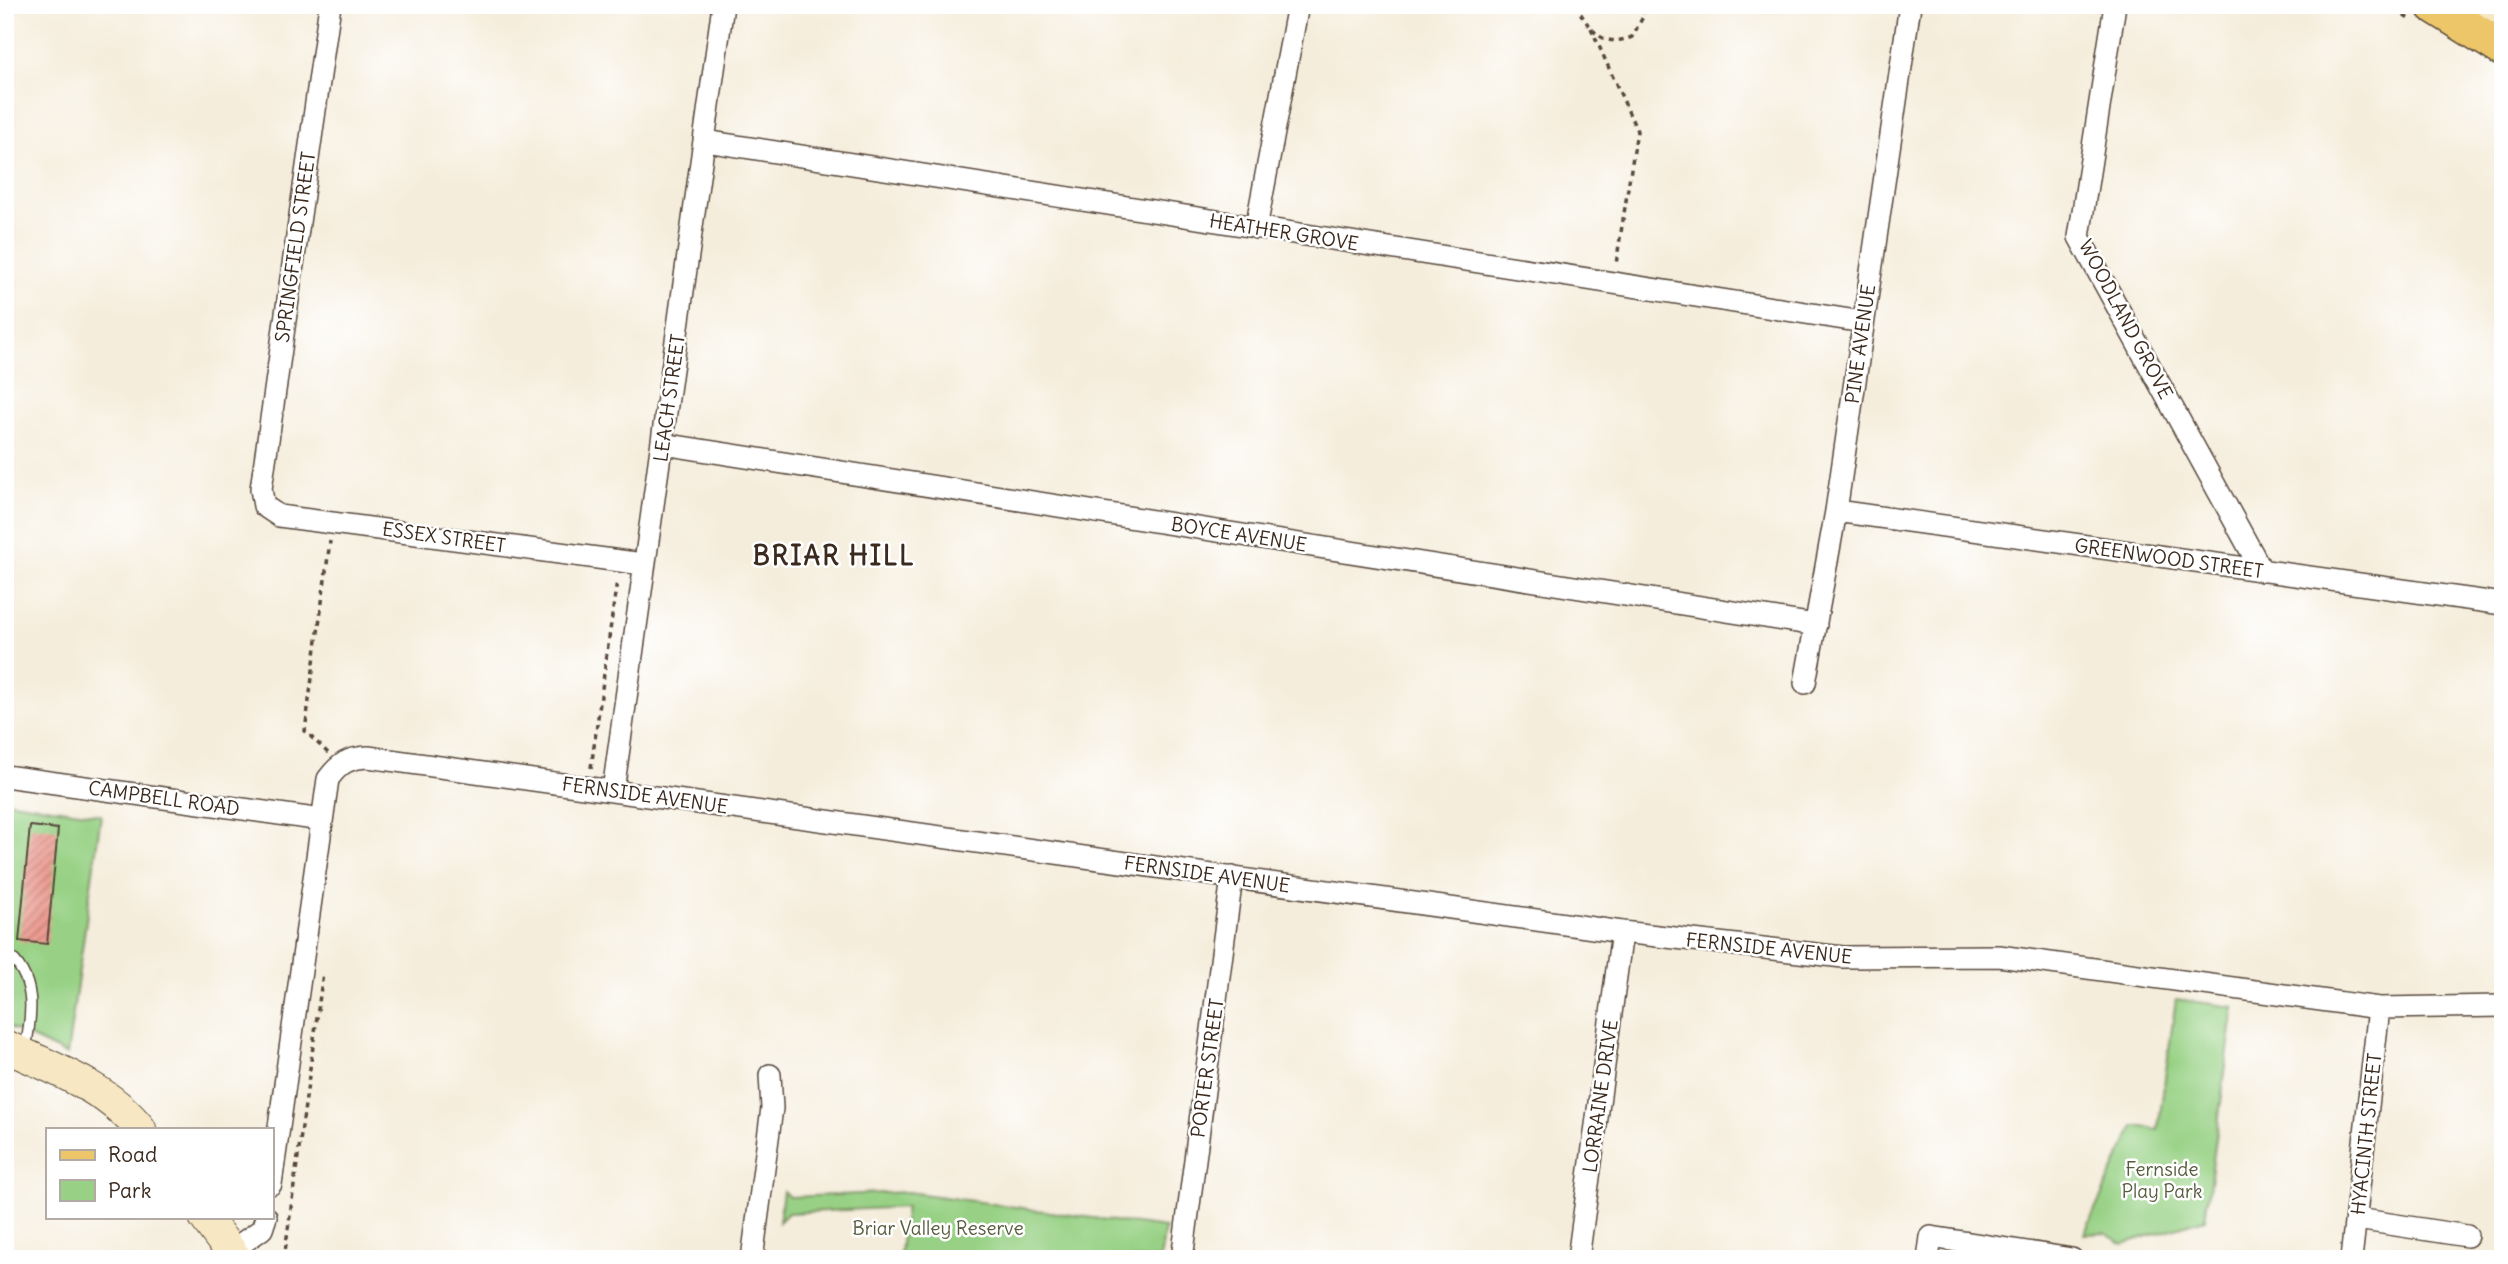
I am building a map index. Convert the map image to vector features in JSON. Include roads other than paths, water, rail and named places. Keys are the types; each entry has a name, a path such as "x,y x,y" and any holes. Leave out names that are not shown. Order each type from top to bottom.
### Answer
{"street":[{"name":"SPRINGFIELD STREET","path":"261,489 330,5"},
{"name":"LEACH STREET","path":"614,781 723,5"},
{"path":"1256,228 1297,5"},
{"name":"PINE AVENUE","path":"1805,683 1836,511 1910,5"},
{"name":"WOODLAND GROVE","path":"2115,5 2079,237 2262,571"},
{"name":"HEATHER GROVE","path":"705,141 1863,322"},
{"name":"BOYCE AVENUE","path":"663,444 1816,625"},
{"name":"ESSEX STREET","path":"261,489 264,506 279,516 643,564"},
{"name":"GREENWOOD STREET","path":"1836,511 2503,604"},
{"name":"FERNSIDE AVENUE","path":"273,1170 328,779 340,764 352,758 368,757 614,781 1232,877 1622,932 1843,957 1999,956 2379,1008 2503,1006"},
{"name":"CAMPBELL ROAD","path":"5,776 322,820"},
{"name":"PORTER STREET","path":"1182,1259 1232,877"},
{"name":"LORRAINE DRIVE","path":"1578,1259 1622,932"},
{"name":"HYACINTH STREET","path":"2351,1259 2379,1008"},
{"path":"15,1051 99,1092 125,1112 139,1128"},
{"path":"752,1259 772,1108 770,1075"},
{"path":"206,1218 233,1255 262,1230 266,1218"},
{"path":"2357,1219 2467,1236"},
{"path":"1928,1259 1931,1237 2072,1259"}],"lane":[{"path":"5,952 22,967 30,990 32,1016 15,1051"}],"district":[{"name":"BRIAR HILL","path":"834,555"}],"park label":[{"name":"Fernside Play Park","path":"2162,1180"},
{"name":"Briar Valley Reserve","path":"938,1228"}]}
